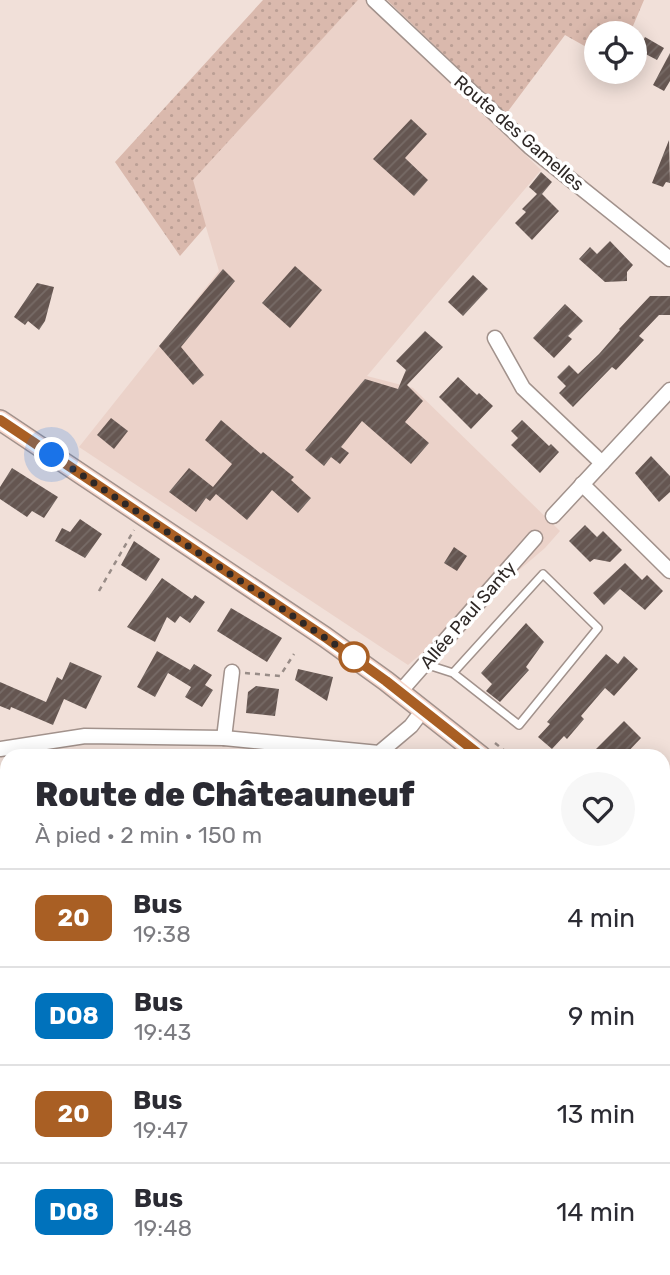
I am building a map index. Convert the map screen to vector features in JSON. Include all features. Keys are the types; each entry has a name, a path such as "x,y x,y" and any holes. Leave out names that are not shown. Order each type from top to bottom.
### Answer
{"main road":[{"path":"0,420 325,637 472,749"}],"street":[{"name":"Route des Gamelles","path":"374,0 530,147 670,259"},
{"path":"495,338 523,388 602,463"},
{"path":"553,516 670,390"},
{"path":"582,484 670,571"},
{"name":"Allée Paul Santy","path":"400,692 535,538"},
{"path":"224,738 232,672"},
{"path":"384,749 411,726 424,710"},
{"path":"0,749 85,736 224,738 338,749"}],"lane":[{"path":"424,664 453,673 519,725 598,628 543,574 453,673"}],"path":[{"path":"99,591 143,515"},
{"path":"232,672 280,676 294,654"}],"shaded area":[{"path":"263,0 358,0 193,180 206,226 180,256 115,162"},
{"path":"358,0 366,0 541,170 367,376 413,388 560,531 545,548 408,665 79,447 219,271 192,180"},
{"path":"387,0 644,0 635,21 584,21 584,46 565,35 506,114"}],"building":[{"path":"647,38 664,48 657,60 647,55"},
{"path":"670,53 670,81 664,91 653,85"},
{"path":"411,119 427,134 405,158 428,180 414,196 373,159"},
{"path":"669,140 670,183 666,182 663,187 652,183"},
{"path":"541,172 552,182 542,194 559,211 532,240 515,223 526,212 522,209 537,194 529,187"},
{"path":"610,241 633,265 627,272 627,281 605,282 579,259 590,247 597,254"},
{"path":"295,266 322,290 290,328 262,303"},
{"path":"223,269 235,281 181,347 204,375 193,385 159,346"},
{"path":"473,275 488,289 463,316 448,302"},
{"path":"37,283 54,287 45,321 39,330 28,321 25,325 14,317"},
{"path":"650,296 670,296 670,315 659,315 639,336 644,340 616,370 612,367 573,407 559,393 566,386 557,377 569,365 578,374"},
{"path":"565,304 583,321 568,336 572,339 554,358 533,338"},
{"path":"425,331 443,347 407,385 423,401 405,422 429,443 411,464 362,421 341,447 349,453 340,464 331,457 324,466 305,450 365,379 398,389 406,370 396,361"},
{"path":"458,377 493,406 471,429 439,397"},
{"path":"111,418 128,431 114,449 97,435"},
{"path":"221,420 261,454 263,452 294,477 291,480 311,498 298,513 272,490 247,520 216,494 210,501 206,498 196,512 169,492 189,468 213,487 232,464 205,440"},
{"path":"522,420 559,452 540,473 511,445 518,438 511,431"},
{"path":"651,456 670,476 670,492 659,502 635,473"},
{"path":"12,468 58,497 44,518 32,511 27,517 0,499 0,487"},
{"path":"80,519 102,534 85,558 55,541 62,528 70,532"},
{"path":"585,525 597,537 603,531 622,550 610,562 594,559 590,562 569,541"},
{"path":"134,541 160,559 146,581 121,565"},
{"path":"454,547 467,556 457,571 444,563"},
{"path":"625,563 642,580 647,575 663,591 645,610 620,589 604,605 593,593"},
{"path":"162,578 192,599 195,595 205,602 190,623 180,616 175,623 167,617 155,642 127,627"},
{"path":"231,608 282,638 267,662 217,631"},
{"path":"526,623 544,642 526,667 529,670 500,702 486,691 492,684 481,673"},
{"path":"157,651 190,670 194,664 212,675 205,685 213,690 202,707 185,697 191,687 168,673 155,697 137,687"},
{"path":"606,654 618,664 624,656 638,669 614,696 605,688 581,716 584,719 567,739 564,736 552,749 538,737 550,724 547,722"},
{"path":"70,662 102,676 86,709 64,699 53,725 11,707 10,710 0,706 0,682 46,702 57,677 62,680"},
{"path":"298,669 333,677 327,701 295,680"},
{"path":"256,686 279,689 275,716 246,713 248,692"},
{"path":"624,721 641,738 631,749 596,749"}],"bus line":[{"name":"20","path":"0,420 325,637 472,749"}],"route":[{"path":"52,455 354,657"}]}
